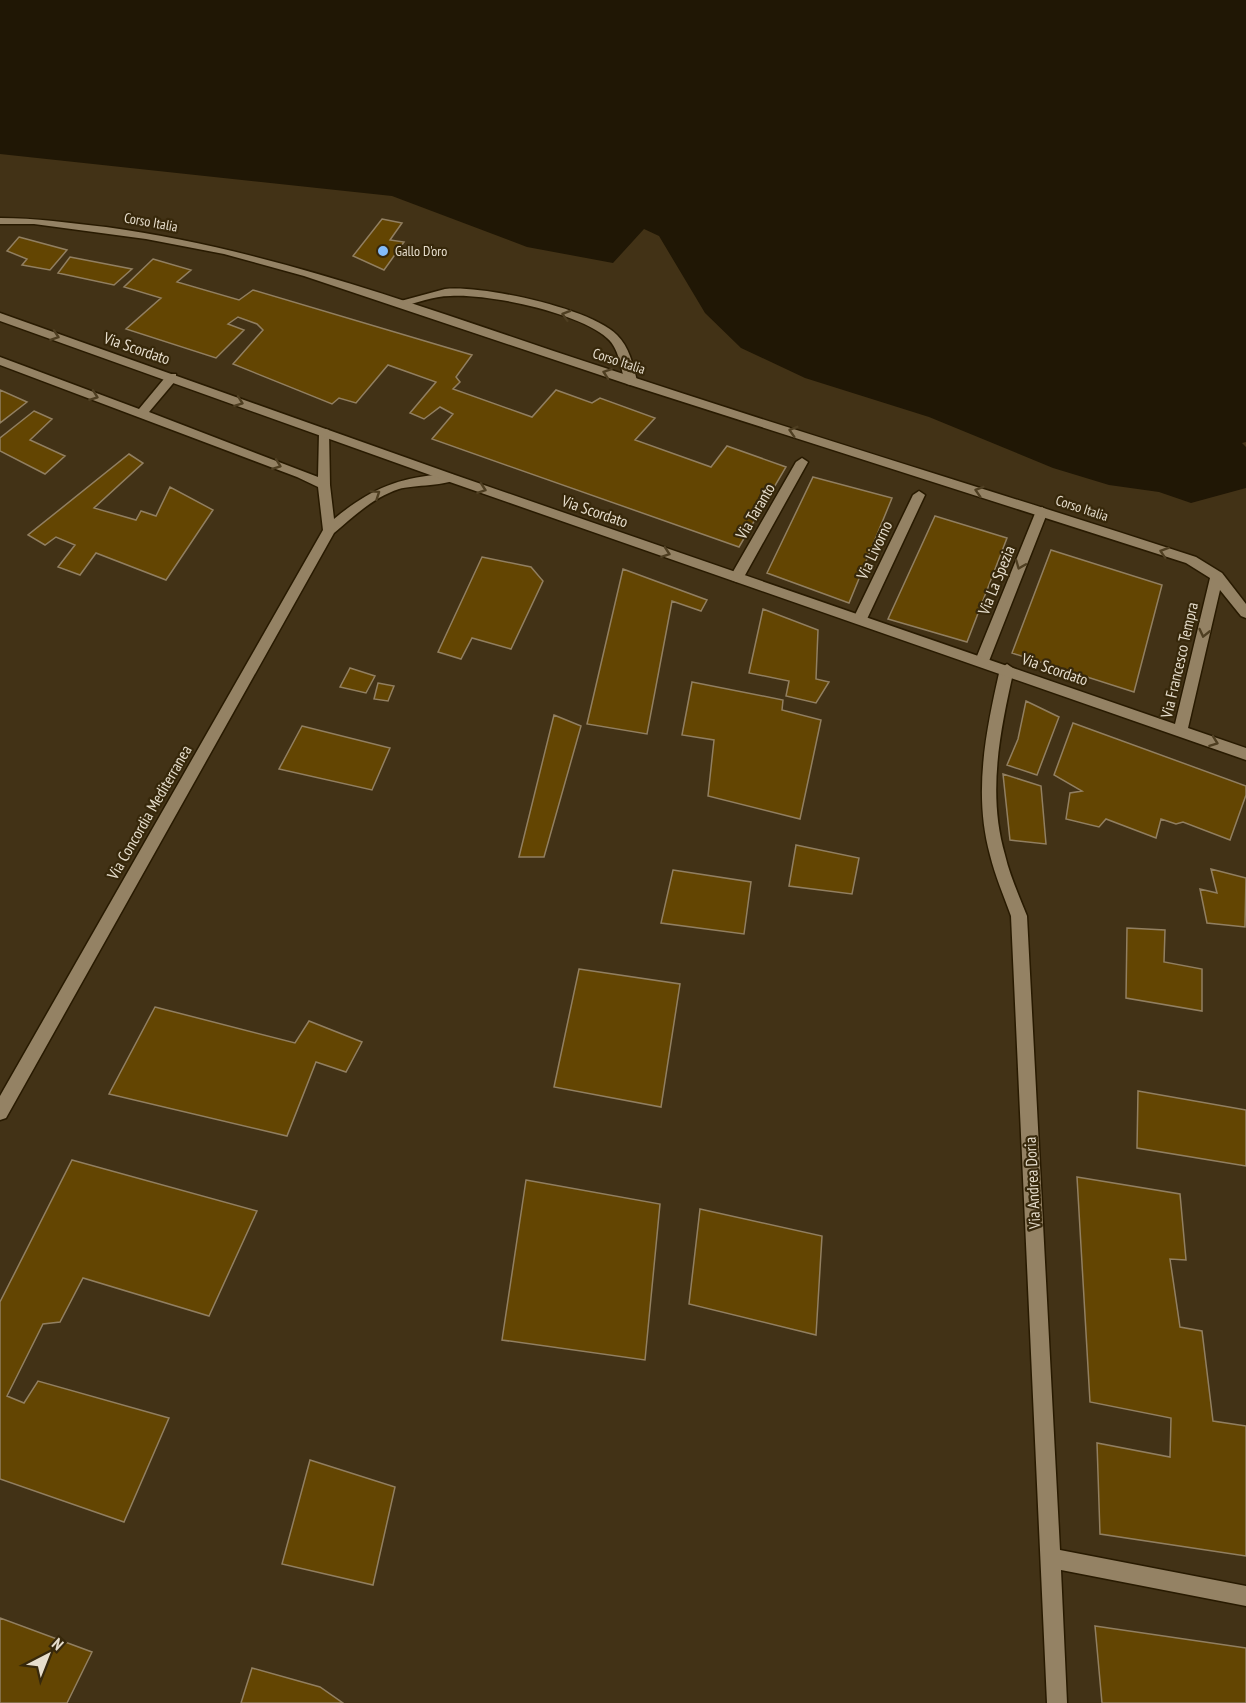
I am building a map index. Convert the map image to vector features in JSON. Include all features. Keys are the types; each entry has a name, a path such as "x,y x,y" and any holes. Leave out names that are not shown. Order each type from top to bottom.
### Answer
{"street":[{"name":"Corso Italia","path":"0,221 34,221 146,236 225,251 401,304 631,381 1041,510 1191,560 1217,576"},
{"path":"401,304 450,292 482,294 508,298 579,319 610,334 624,352 631,381"},
{"name":"Via Scordato","path":"0,317 450,478 1181,730"},
{"path":"0,361 301,474 324,485"},
{"path":"141,414 172,377"},
{"path":"325,433 324,485 329,530"},
{"name":"Via Taranto","path":"737,577 802,462"},
{"path":"329,530 356,507 385,488 411,480 450,478"},
{"name":"Via Livorno","path":"860,620 919,495"},
{"name":"Via La Spezia","path":"982,661 1041,510"},
{"name":"Via Concordia Mediterranea","path":"0,1112 329,530"},
{"path":"1217,576 1246,613"},
{"name":"Via Francesco Tempra","path":"1217,576 1181,730 1246,754"},
{"name":"Via Andrea Doria","path":"1007,669 992,730 987,802 995,847 1019,916 1057,1703"},
{"path":"1051,1558 1246,1596"}],"shaded area":[{"path":"0,0 1246,0 1246,442 1242,443 1246,447 1246,488 1191,503 1159,492 1109,485 1053,468 929,417 805,378 741,348 705,313 659,236 644,229 613,263 527,247 392,196 0,154"}],"building":[{"path":"382,219 402,223 390,240 404,242 384,270 353,256"},
{"path":"19,237 67,250 50,270 22,265 27,259 7,251"},
{"path":"70,257 132,269 114,285 58,273"},
{"path":"153,259 191,270 177,282 239,300 253,290 472,355 456,377 460,382 453,389 532,417 556,390 592,403 600,398 655,418 635,440 711,467 727,446 786,467 739,547 432,439 453,414 440,407 424,419 410,413 436,382 388,365 356,403 339,398 332,404 233,364 263,330 257,324 238,317 228,324 244,330 216,358 126,329 161,298 124,287"},
{"path":"0,390 27,402 0,423"},
{"path":"34,411 52,419 30,440 65,456 45,474 0,451 0,438"},
{"path":"129,454 143,463 94,508 136,520 141,511 156,516 170,487 213,510 166,580 96,553 80,575 58,567 75,545 56,537 45,545 28,535"},
{"path":"813,477 892,498 849,603 767,573"},
{"path":"935,516 1007,538 967,642 888,619"},
{"path":"1051,550 1162,585 1134,692 1012,653"},
{"path":"482,557 531,567 543,581 511,649 472,638 461,659 438,652"},
{"path":"623,569 707,600 701,611 672,601 647,734 587,724"},
{"path":"763,609 818,630 816,679 829,682 816,703 786,696 789,681 749,673"},
{"path":"350,668 375,676 366,693 340,687"},
{"path":"692,682 783,700 782,710 821,720 800,819 708,796 714,740 682,735"},
{"path":"378,683 394,686 388,701 374,699"},
{"path":"1026,701 1059,717 1037,775 1007,765 1018,739"},
{"path":"554,715 581,726 544,857 519,857"},
{"path":"1073,723 1246,786 1246,795 1230,840 1183,822 1176,824 1161,819 1156,838 1106,819 1099,827 1066,819 1070,793 1082,791 1054,775"},
{"path":"302,726 390,748 372,790 279,769"},
{"path":"1003,774 1041,786 1046,844 1010,840"},
{"path":"796,845 859,858 852,894 789,886"},
{"path":"1211,869 1246,878 1245,927 1207,923 1200,889 1217,893"},
{"path":"673,870 751,882 744,934 661,923"},
{"path":"1127,928 1165,930 1164,962 1202,969 1202,1011 1126,998"},
{"path":"579,969 680,984 661,1107 554,1087"},
{"path":"155,1007 295,1043 309,1021 362,1042 346,1072 316,1062 287,1136 109,1094"},
{"path":"1138,1091 1246,1110 1246,1166 1137,1148"},
{"path":"72,1160 257,1211 209,1316 83,1278 60,1322 43,1324 7,1396 24,1403 38,1381 169,1418 124,1522 0,1479 0,1302"},
{"path":"1077,1177 1180,1194 1186,1260 1170,1259 1180,1327 1202,1331 1213,1421 1246,1426 1246,1556 1100,1534 1097,1443 1170,1457 1171,1418 1090,1402"},
{"path":"526,1180 660,1204 645,1360 502,1340"},
{"path":"700,1209 822,1236 816,1335 689,1304"},
{"path":"310,1460 395,1487 373,1585 282,1564"},
{"path":"0,1618 92,1652 67,1703 0,1703"},
{"path":"1095,1626 1246,1648 1246,1703 1102,1703"},
{"path":"252,1668 320,1687 343,1703 241,1703"}],"place":[{"name":"Gallo D'oro","path":"383,251"}]}
